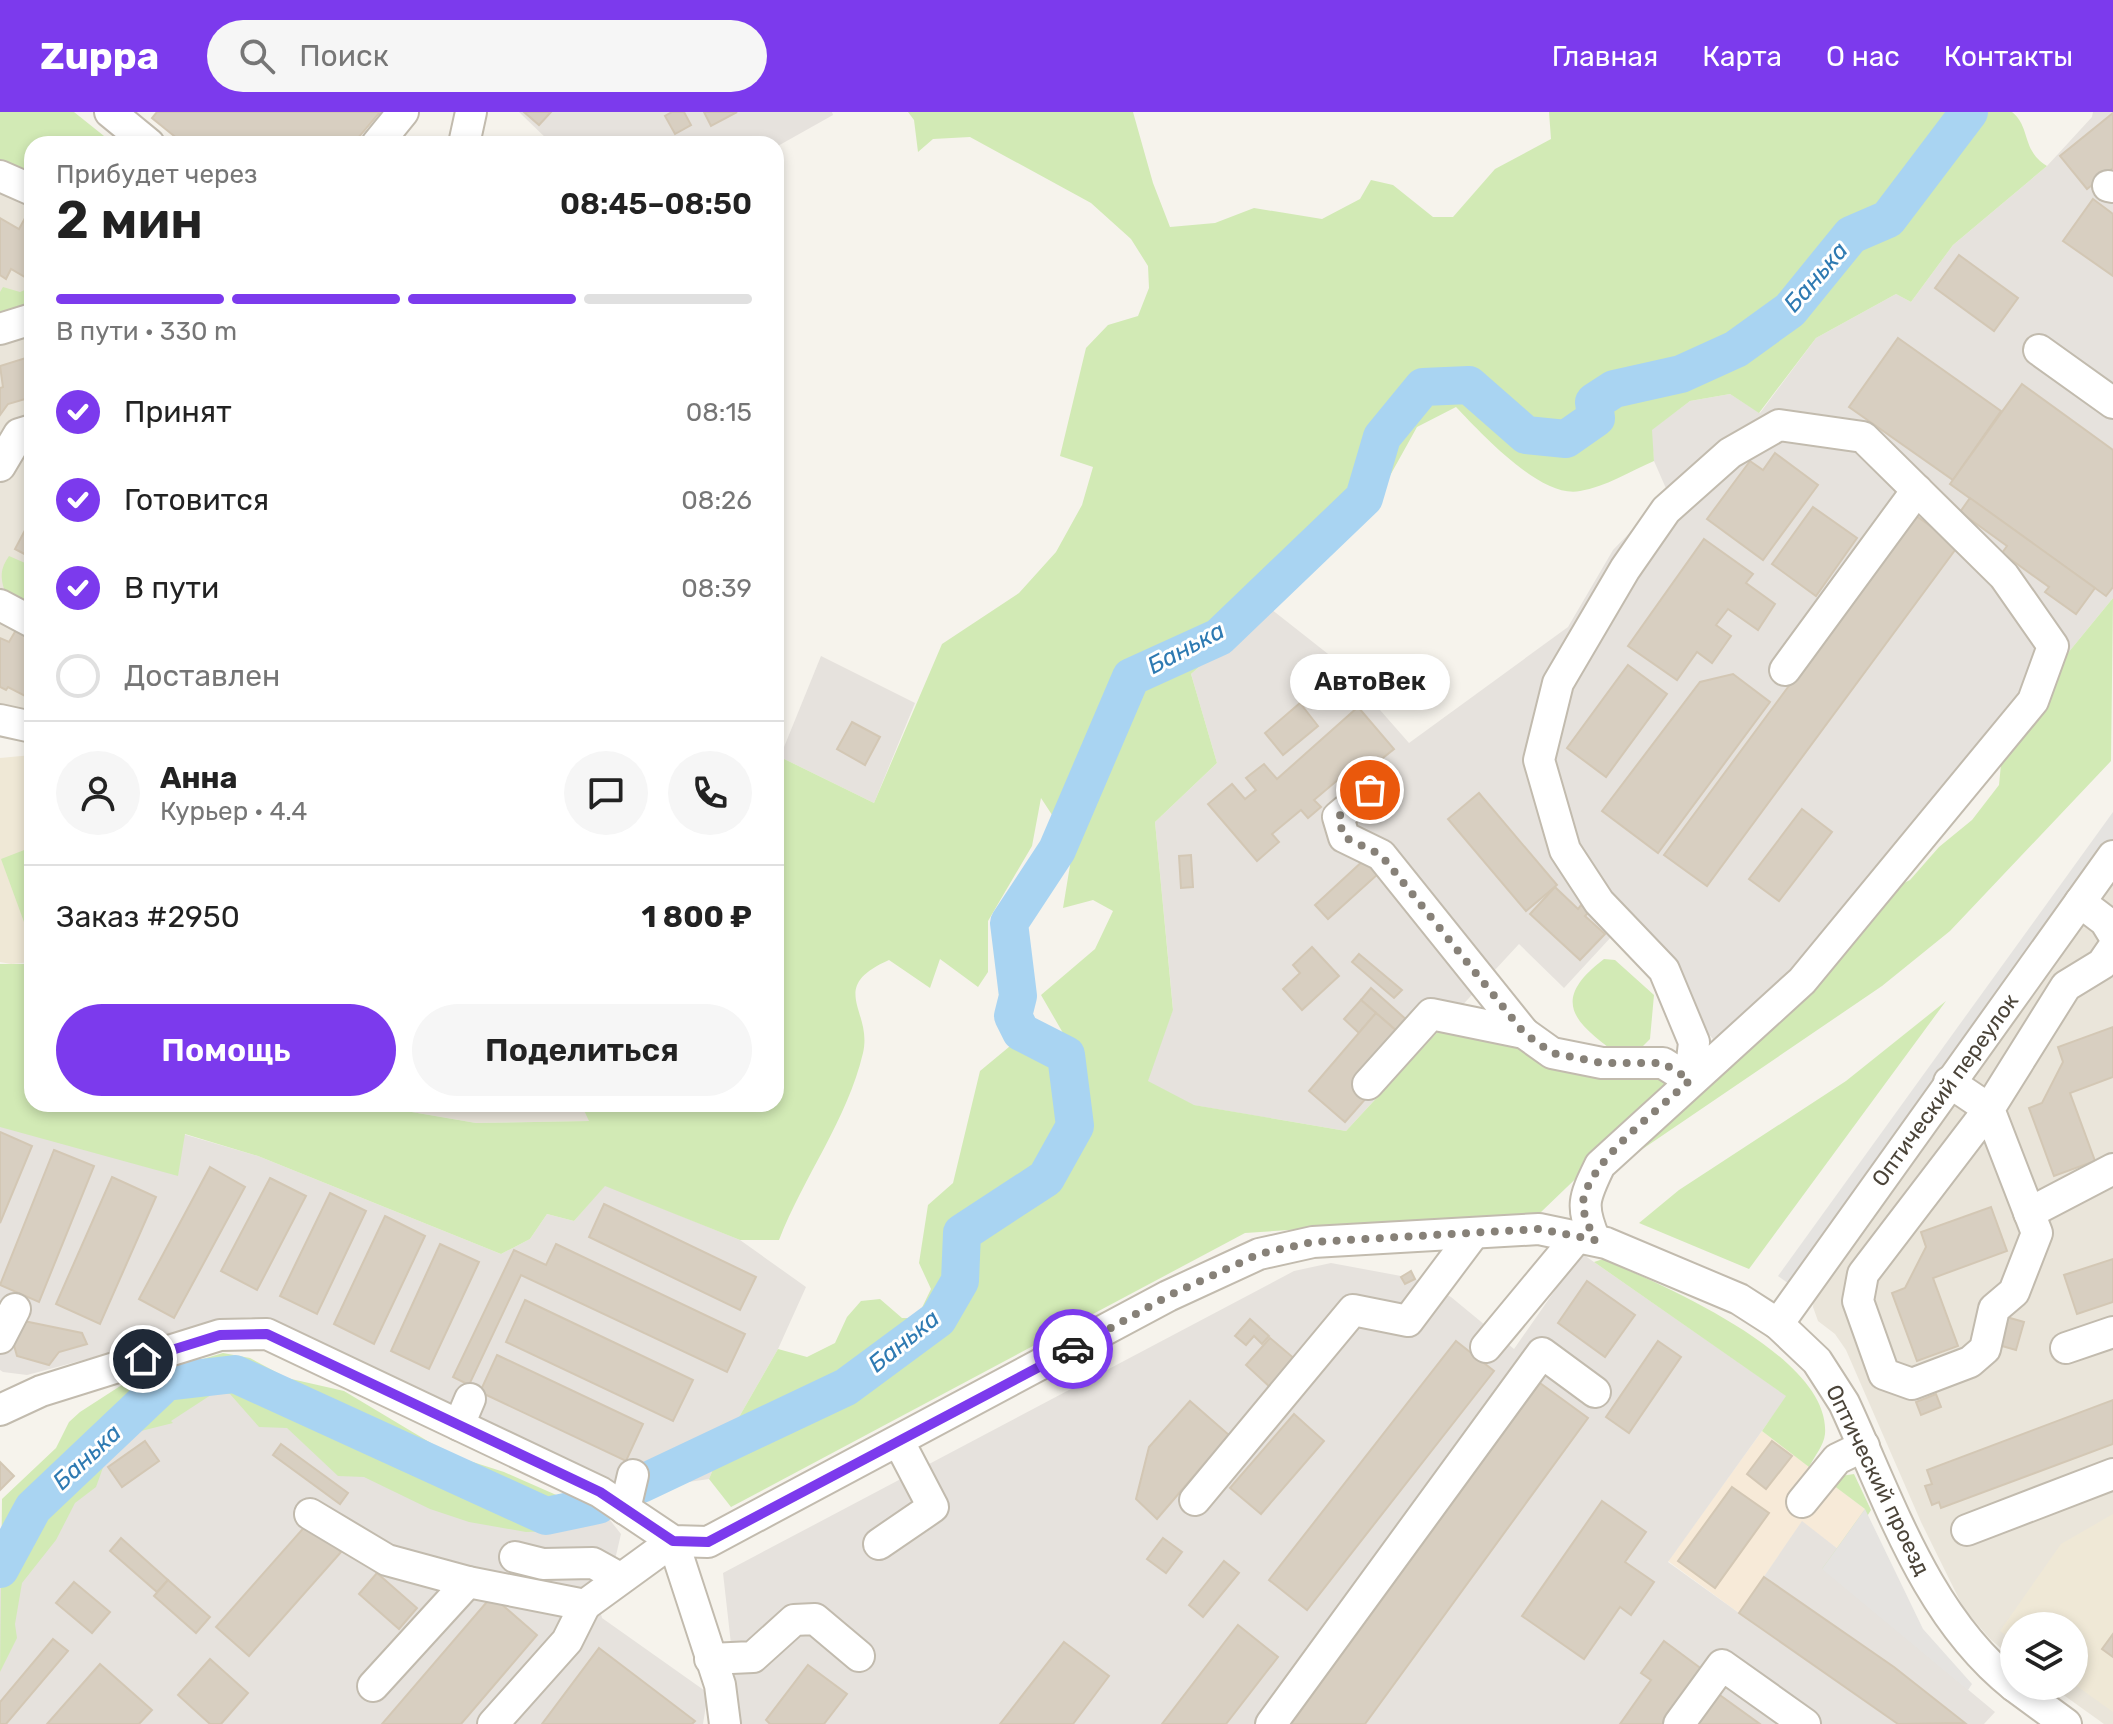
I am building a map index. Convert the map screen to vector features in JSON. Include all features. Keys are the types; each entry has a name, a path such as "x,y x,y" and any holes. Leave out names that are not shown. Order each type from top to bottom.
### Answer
{"street":[{"path":"110,112 139,136"},
{"path":"384,136 403,112"},
{"path":"466,136 471,112"},
{"path":"0,176 24,186"},
{"path":"0,329 24,322"},
{"path":"2039,350 2113,403"},
{"path":"1486,1347 1587,1238 1583,1199 1600,1165 1802,981 2033,701 2053,646 2004,576 1863,437 1779,425 1730,453 1666,510 1625,569 1558,683 1539,760 1565,850 1599,902 1664,970 1694,1042 1690,1080"},
{"path":"0,466 19,434 24,432"},
{"path":"1785,670 1917,490"},
{"path":"0,605 24,618"},
{"path":"0,720 24,725"},
{"path":"1370,790 1338,817 1344,837 1381,855 1524,1033 1552,1053 1602,1063 1663,1063 1690,1080"},
{"name":"Оптический переулок","path":"1778,1324 2113,856"},
{"path":"2080,902 2105,921 2113,934"},
{"path":"1949,1082 1989,1109 2037,1233 2014,1292 1994,1309 1985,1349 1970,1362 1912,1384 1884,1374 1858,1301 1863,1274 1989,1109 2066,986 2102,964 2113,948"},
{"path":"1368,1084 1431,1014 1524,1033"},
{"path":"2029,1213 2113,1169"},
{"name":"Оптический проезд","path":"673,1541 708,1542 1168,1296 1259,1254 1313,1242 1539,1229 1587,1238 1739,1299 1778,1324 1807,1350 1831,1380 1933,1593 1960,1632 2000,1672"},
{"path":"1195,1500 1353,1310 1408,1321 1474,1233"},
{"path":"0,1338 15,1309"},
{"path":"2066,1348 2113,1332"},
{"path":"0,1410 41,1391 220,1335 267,1334 464,1412 600,1492 673,1541 720,1685 725,1724"},
{"path":"1271,1724 1542,1353 1595,1392"},
{"path":"879,1544 933,1507 899,1442"},
{"path":"1802,1502 1837,1459 1864,1446"},
{"path":"1967,1530 2113,1474"},
{"path":"625,1509 633,1475"},
{"path":"310,1514 387,1560 468,1582 585,1605"},
{"path":"493,1724 567,1641 585,1605 673,1541"},
{"path":"515,1557 543,1564 593,1563 620,1578"},
{"path":"373,1686 468,1582"},
{"path":"710,1659 753,1657 794,1620 815,1619 859,1656"},
{"path":"1679,1724 1722,1665 1805,1724"},
{"name":"Оптический проезд","path":"2032,1700 2062,1723"}],"shaded area":[{"path":"519,112 832,112 833,115 784,143 784,136 544,136"},
{"path":"2093,112 2113,112 2113,598 2054,670 2031,678 1816,946 1719,1045 1612,936 1564,988 1519,944 1346,1131 1193,1105 1147,1081 1173,1009 1155,822 1217,763 1191,674 1267,606 1337,661 1409,743 1568,627 1613,550 1668,493 1654,461 1651,430 1690,401 1730,394 1760,413 1816,338 1896,294 1911,302 1953,245 2047,166 2092,117"},
{"path":"0,186 24,194 24,711 0,705"},
{"path":"821,656 915,703 874,803 784,759 784,747"},
{"path":"24,756 24,963 11,964 0,962 0,758"},
{"path":"2113,812 2113,840 1792,1286 1778,1276"},
{"path":"2113,874 2113,1724 2104,1724 2071,1700 2088,1700 2088,1612 2000,1612 2000,1647 1964,1609 1921,1522 1846,1350 1835,1334 1818,1321 1813,1307 1814,1297"},
{"path":"0,1081 24,1098 24,1112 108,1112 258,1156 501,1254 530,1239 547,1214 574,1221 605,1185 740,1240 806,1287 778,1349 723,1445 709,1479 647,1488 617,1485 251,1317 212,1322 166,1338 27,1375 0,1370"},
{"path":"412,1112 585,1112 590,1121 476,1123"},
{"path":"1581,1253 1787,1396 1668,1562 1739,1613 1802,1521 1838,1549 1823,1569 1995,1712 1984,1724 740,1724 723,1573 1294,1271 1331,1263 1401,1276 1411,1271 1415,1279 1451,1297 1514,1349"},
{"path":"235,1374 545,1516 598,1505 621,1534 614,1564 592,1579 602,1618 708,1693 703,1724 0,1724 0,1569 129,1416"},
{"path":"1762,1431 1865,1509 1838,1549 1802,1522 1739,1613 1668,1561"},
{"path":"1865,1509 1923,1629 1972,1684 1968,1690 1822,1569"},
{"path":"2113,1514 2113,1712 2088,1694 2088,1612 2013,1612 2061,1544"}],"green space":[{"path":"0,112 74,112 104,136 24,136 24,178 0,170"},
{"path":"908,112 1133,112 1153,183 1170,227 1215,223 1254,208 1322,219 1360,199 1371,180 1393,185 1433,217 1453,217 1495,169 1551,139 1549,112 2012,112 2022,125 2033,153 2047,166 1953,245 1911,302 1896,294 1816,338 1759,413 1730,394 1690,401 1652,430 1654,461 1608,482 1580,491 1564,491 1548,485 1513,462 1456,407 1417,427 1382,490 1333,548 1191,674 1217,763 1155,822 1173,1010 1148,1081 1194,1105 1346,1131 1446,1023 1668,1076 1671,1087 1540,1213 1245,1233 731,1507 709,1479 723,1445 778,1349 807,1357 835,1343 847,1317 861,1301 880,1299 902,1318 917,1318 931,1289 919,1263 928,1205 953,1183 980,1071 1015,1042 1074,1052 1041,995 1095,949 1113,911 1093,900 1063,908 1073,847 1041,798 1032,846 988,921 988,972 978,987 940,959 930,988 889,960 870,970 860,980 856,1001 864,1038 856,1078 779,1240 740,1240 605,1186 574,1221 547,1214 530,1239 501,1254 258,1156 185,1134 178,1176 0,1127 0,964 24,964 24,1112 412,1112 476,1123 589,1121 585,1112 784,1112 784,759 874,803 942,644 1019,593 1056,552 1082,505 1093,467 1060,456 1086,348 1108,325 1138,316 1149,288 1148,266 1131,239 1091,203 970,137 933,139 918,152 914,120"},
{"path":"3,287 24,290 24,318 0,326 0,292"},
{"path":"9,556 24,563 24,600 5,592 2,582 4,565"},
{"path":"2113,598 2111,761 1950,931 1882,986 1619,1165 1891,889 1910,880 1939,847 1972,820 1999,785 2001,764 2015,747 2054,670"},
{"path":"24,850 24,922 1,859"},
{"path":"1604,959 1615,960 1654,995 1650,1039 1634,1055 1623,1058 1593,1035 1575,1013 1573,1001 1576,988"},
{"path":"1946,1001 1749,1269 1639,1223 1679,1190 1846,1081"},
{"path":"1603,1259 1701,1305 1738,1327 1773,1351 1801,1377 1820,1405 1825,1434 1809,1467 1762,1431 1786,1396 1594,1262"},
{"path":"223,1353 250,1358 287,1378 344,1391 451,1455 504,1472 570,1501 598,1505 554,1531 526,1532 469,1522 430,1509 364,1477 338,1476 287,1428 259,1427 230,1394 217,1391 171,1421 173,1423 133,1433 105,1462 96,1487 75,1503 56,1540 22,1583 15,1624 17,1638 0,1672 2,1499 56,1448 69,1422 80,1412 128,1381"},
{"path":"1854,1474 1871,1510 1838,1563 1822,1569 1865,1509 1833,1485 1841,1476"}],"building":[{"path":"157,112 380,112 360,136 174,136 152,118"},
{"path":"524,112 551,112 539,125"},
{"path":"672,112 684,112 691,125 675,134 665,116"},
{"path":"704,112 737,112 711,126"},
{"path":"2113,113 2113,168 2087,189 2060,156"},
{"path":"2093,199 2113,214 2113,276 2063,241"},
{"path":"0,218 19,229 24,220 24,277 11,269 6,279 0,275"},
{"path":"1959,255 2018,298 1994,331 1935,288"},
{"path":"1898,338 2001,411 1953,480 1849,407"},
{"path":"24,358 24,399 8,404 0,415 0,388 3,387 0,366"},
{"path":"2022,384 2113,450 2113,587 2106,596 1950,484"},
{"path":"1775,453 1818,485 1763,560 1707,519 1750,461 1763,470"},
{"path":"1970,498 2095,588 2076,614 2045,592 2049,587 2002,553 2007,546 1960,512"},
{"path":"1813,507 1857,538 1816,596 1772,564"},
{"path":"1915,515 1958,546 1707,886 1664,855"},
{"path":"24,532 24,554 15,549"},
{"path":"1704,539 1753,574 1746,583 1775,604 1758,630 1728,609 1716,625 1731,636 1712,663 1697,652 1677,680 1628,646"},
{"path":"16,630 24,634 24,695 8,687 6,690 0,687 0,638 9,642"},
{"path":"1628,665 1667,694 1606,777 1567,748"},
{"path":"1733,674 1770,702 1658,853 1602,811 1700,682"},
{"path":"1300,703 1318,726 1283,755 1265,733"},
{"path":"1358,707 1394,749 1368,770 1360,761 1314,800 1321,807 1308,818 1301,810 1272,834 1279,842 1257,861 1208,804 1232,784 1245,799 1256,790 1246,778 1264,764 1277,779"},
{"path":"852,722 880,737 865,765 837,749"},
{"path":"1479,793 1557,885 1526,911 1448,819"},
{"path":"1802,809 1832,832 1779,901 1749,879"},
{"path":"1191,855 1193,887 1181,888 1179,856"},
{"path":"1365,859 1378,874 1328,919 1315,905"},
{"path":"1555,887 1578,909 1581,905 1589,912 1585,916 1605,934 1580,960 1530,914"},
{"path":"1312,947 1339,976 1302,1010 1283,989 1300,973 1293,965"},
{"path":"1359,954 1402,990 1394,998 1352,962"},
{"path":"1371,988 1409,1022 1399,1033 1361,1000"},
{"path":"1361,1000 1376,1013 1359,1033 1344,1019"},
{"path":"1376,1013 1399,1033 1368,1096 1345,1122 1309,1091"},
{"path":"2113,1027 2113,1077 2070,1093 2095,1161 2054,1176 2029,1108 2042,1103 2063,1062 2058,1047"},
{"path":"0,1132 32,1146 0,1223"},
{"path":"54,1150 94,1166 39,1302 0,1285"},
{"path":"210,1167 245,1187 174,1318 139,1299"},
{"path":"112,1177 156,1197 100,1324 56,1304"},
{"path":"270,1178 306,1196 257,1290 221,1271"},
{"path":"330,1193 366,1211 317,1314 280,1296"},
{"path":"604,1204 756,1277 740,1310 589,1237"},
{"path":"1991,1207 2007,1251 1933,1278 1958,1346 1917,1361 1892,1293 1905,1288 1926,1247 1921,1232"},
{"path":"385,1216 425,1236 374,1344 334,1324"},
{"path":"440,1244 479,1262 429,1369 391,1351"},
{"path":"556,1244 745,1334 727,1372 521,1275 469,1385 453,1377 514,1250 546,1265"},
{"path":"2113,1259 2113,1302 2077,1314 2064,1275"},
{"path":"1411,1271 1415,1279 1405,1284 1401,1277"},
{"path":"1587,1281 1635,1315 1605,1357 1558,1323"},
{"path":"525,1300 693,1380 673,1421 506,1342"},
{"path":"2003,1316 2024,1322 2016,1350 1995,1344"},
{"path":"1250,1319 1269,1336 1262,1344 1254,1336 1246,1345 1235,1336"},
{"path":"19,1320 82,1333 87,1344 59,1352 49,1365 17,1356 13,1342"},
{"path":"1270,1338 1296,1360 1271,1388 1246,1365"},
{"path":"1456,1341 1494,1371 1307,1610 1269,1580"},
{"path":"1658,1341 1681,1357 1629,1433 1606,1417"},
{"path":"497,1355 643,1424 626,1461 480,1392"},
{"path":"1540,1383 1588,1418 1365,1724 1291,1724"},
{"path":"1936,1394 1941,1407 1921,1415 1916,1402"},
{"path":"2113,1400 2113,1444 1941,1508 1939,1502 1932,1505 1925,1486 1932,1484 1927,1470"},
{"path":"1190,1401 1229,1435 1157,1519 1136,1499 1149,1447"},
{"path":"1294,1414 1324,1441 1261,1514 1230,1488"},
{"path":"145,1441 159,1461 122,1487 108,1467"},
{"path":"1772,1441 1792,1456 1766,1489 1747,1474"},
{"path":"281,1444 348,1493 340,1504 273,1455"},
{"path":"0,1462 14,1476 0,1490"},
{"path":"1732,1487 1769,1513 1715,1588 1678,1561"},
{"path":"1602,1501 1646,1532 1625,1562 1654,1582 1631,1615 1620,1607 1584,1659 1522,1616"},
{"path":"308,1523 341,1552 249,1656 216,1627"},
{"path":"121,1538 168,1580 157,1592 110,1551"},
{"path":"1163,1538 1182,1552 1166,1573 1147,1559"},
{"path":"1224,1561 1239,1573 1203,1617 1189,1605"},
{"path":"377,1573 417,1608 399,1629 359,1594"},
{"path":"1764,1577 1894,1667 1965,1723 1898,1724 1739,1613"},
{"path":"168,1580 210,1617 196,1633 154,1596"},
{"path":"74,1582 110,1612 92,1633 56,1603"},
{"path":"492,1596 537,1635 461,1724 382,1724"},
{"path":"1238,1625 1278,1657 1226,1724 1162,1724"},
{"path":"2113,1634 2113,1657 2102,1649"},
{"path":"53,1639 68,1651 6,1724 0,1724 0,1702"},
{"path":"1664,1641 1703,1670 1665,1724 1620,1724 1651,1680 1641,1673"},
{"path":"1064,1642 1109,1676 1073,1724 1000,1724"},
{"path":"599,1648 695,1721 692,1724 542,1724"},
{"path":"210,1659 248,1693 221,1724 210,1724 178,1695"},
{"path":"100,1664 152,1710 139,1724 47,1724"},
{"path":"808,1665 847,1694 824,1724 770,1724 766,1720"},
{"path":"1717,1693 1760,1724 1695,1724"}],"waterway":[{"name":"Банька","path":"641,1484 846,1387 938,1319 960,1281 962,1233 1046,1178 1075,1126 1066,1055 1021,1032 1013,1016 1018,996 1009,923 1057,850 1131,677 1219,637 1364,498 1382,437 1423,387 1469,385 1526,435 1566,439 1596,418 1594,402 1614,389 1681,374 1736,349 1790,310 1851,235 1888,219 1969,112"},
{"name":"Банька","path":"0,1569 33,1508 166,1382 235,1374 546,1516 598,1505"}],"way so far":[{"path":"1073,1349 1168,1296 1259,1254 1313,1242 1539,1229 1595,1240 1586,1218 1583,1199 1600,1165 1690,1080 1663,1063 1602,1063 1552,1053 1524,1033 1381,855 1344,837 1338,817 1370,790"}],"place":[{"name":"АвтоВек","path":"1370,790"}],"route":[{"path":"143,1359 220,1335 267,1334 600,1492 673,1541 708,1542 1073,1349"}]}
